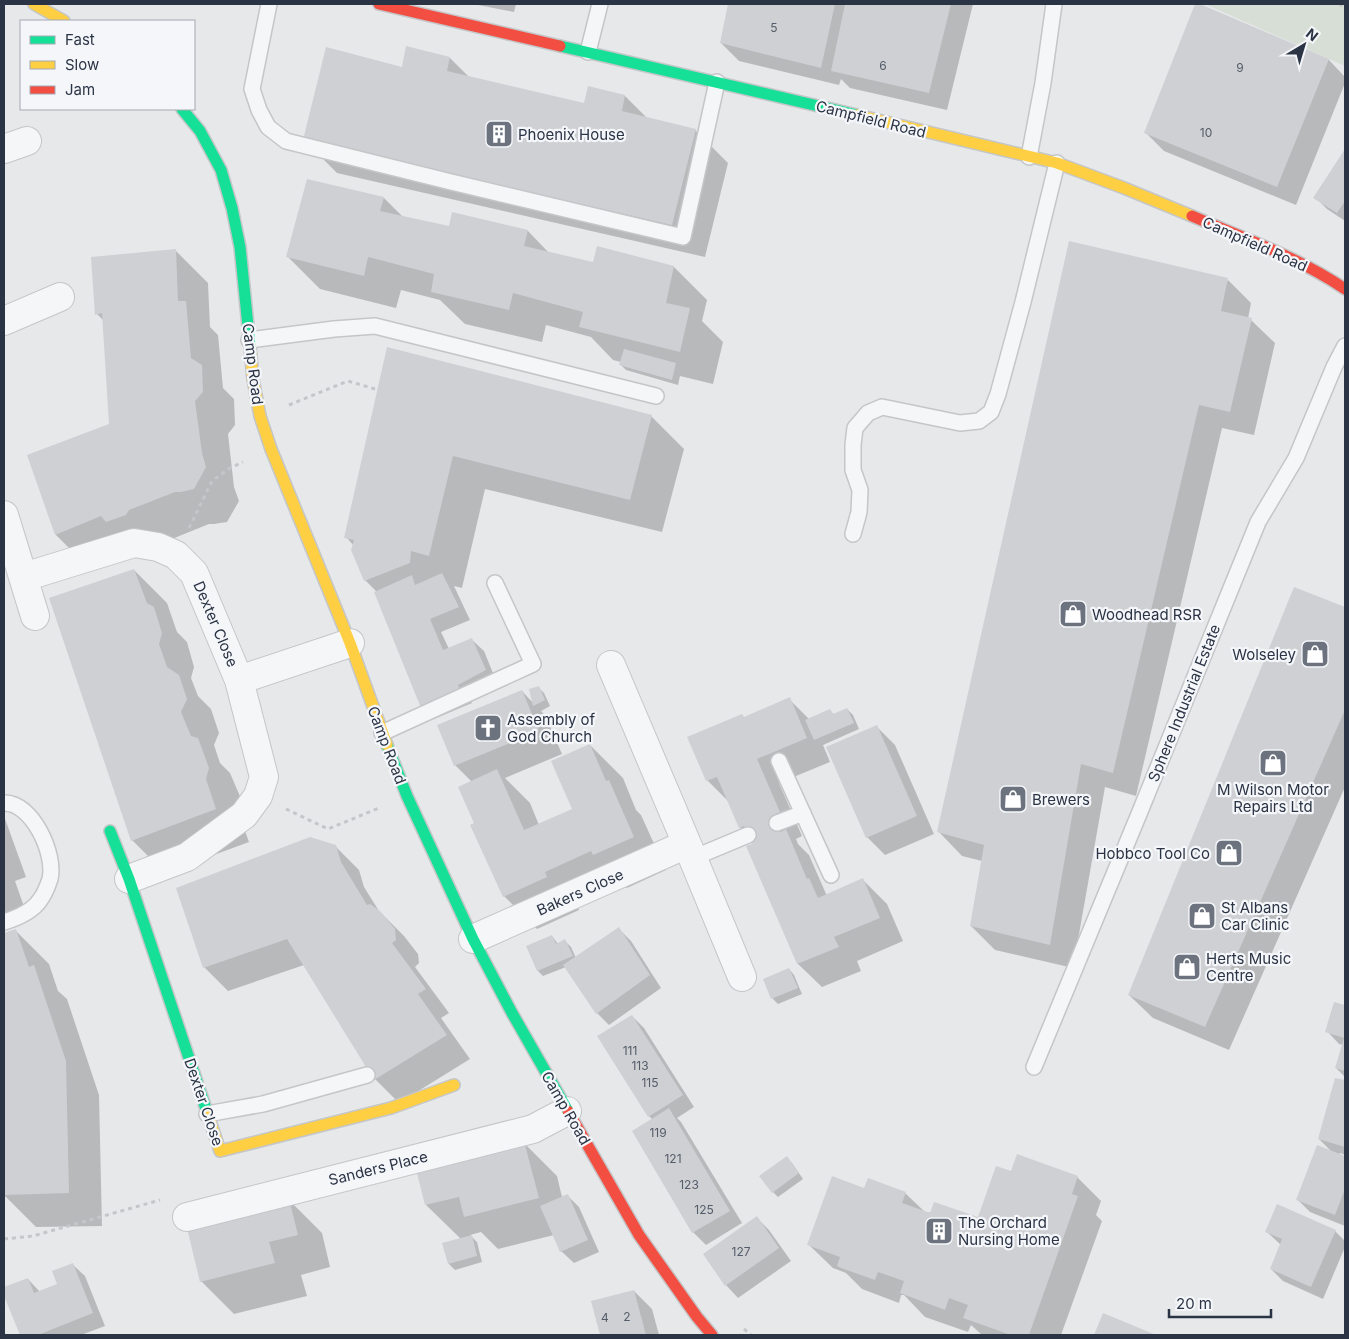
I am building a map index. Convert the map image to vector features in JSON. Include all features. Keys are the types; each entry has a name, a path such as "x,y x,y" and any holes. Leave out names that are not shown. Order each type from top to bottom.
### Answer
{"street":[{"path":"34,4 62,20"},
{"name":"Campfield Road","path":"379,4 1057,163 1110,182 1296,260 1345,289"},
{"name":"Camp Road","path":"183,110 200,131 221,170 232,208 240,247 253,379 260,416 271,449 350,643 407,796 473,939 567,1111 639,1235 697,1317 712,1335"},
{"path":"4,321 60,297"},
{"path":"4,515 35,616"},
{"name":"Dexter Close","path":"24,577 134,543 158,547 176,555 194,573 239,680 264,777 258,796 244,815 187,858 129,879"},
{"name":"Dexter Close","path":"239,680 350,643"},
{"path":"611,664 742,977"},
{"name":"Dexter Close","path":"110,831 129,879 220,1152 391,1108 454,1085"},
{"name":"Bakers Close","path":"473,939 690,851"},
{"name":"Sanders Place","path":"186,1217 533,1129 567,1111"}],"lane":[{"path":"269,4 252,89 259,110 268,127 286,141 683,237 717,82"},
{"path":"588,52 600,4"},
{"path":"1029,157 1043,83 1054,4"},
{"path":"853,534 859,512 860,490 854,470 853,445 855,428 868,413 882,407 960,423 979,421 991,412 998,394 1023,302 1057,163"},
{"path":"249,340 375,326 656,396"},
{"name":"Sphere Industrial Estate","path":"1034,1067 1258,522 1296,458 1334,367 1345,346"},
{"path":"382,733 533,664 495,583"},
{"path":"779,761 831,875"},
{"path":"4,803 10,803 29,814 44,838 50,859 50,878 40,901 22,916 4,922"},
{"path":"777,823 803,812"},
{"name":"Bakers Close","path":"690,851 748,835"},
{"path":"207,1114 263,1104 367,1075"}],"path":[{"path":"1339,4 1345,7"},
{"path":"260,416 348,381 375,389"},
{"path":"176,555 212,481 230,468 271,449"},
{"path":"258,796 328,828 407,796"},
{"path":"4,1239 33,1236 165,1198"}],"shaded area":[{"path":"1205,4 1345,4 1345,66"}],"building":[{"path":"728,4 835,4 821,68 720,43"},
{"path":"845,4 951,4 929,93 831,71"},
{"path":"1195,4 1200,4 1329,59 1277,187 1144,133"},
{"name":"Phoenix House","path":"406,46 450,57 447,71 584,103 588,86 625,95 622,111 696,129 672,225 303,140 326,47 402,67"},
{"path":"1345,149 1345,201 1337,213 1313,198"},
{"path":"307,179 384,197 380,211 449,226 452,212 528,230 524,246 593,262 597,246 674,266 666,303 690,308 680,352 579,327 583,312 513,293 509,310 431,292 434,274 368,257 364,276 286,257"},
{"path":"1069,241 1228,278 1221,311 1252,318 1230,412 1199,405 1113,773 1081,764 1050,945 970,926 984,845 937,832"},
{"path":"176,249 178,301 186,301 191,358 202,365 203,392 195,401 202,453 206,467 194,489 175,492 129,510 126,515 106,522 101,516 55,535 27,455 109,424 102,313 95,315 91,257"},
{"path":"387,347 652,415 630,500 453,456 429,556 411,551 410,563 364,581 351,550 354,540 344,538"},
{"path":"624,349 676,363 672,380 619,365"},
{"path":"134,569 147,603 154,607 162,633 159,644 167,667 179,675 187,699 181,712 191,736 198,738 209,768 206,779 216,809 131,841 49,598"},
{"path":"442,573 459,607 430,619 443,650 472,638 486,670 458,685 460,691 421,708 374,592 412,575 415,585"},
{"path":"1294,587 1345,607 1345,710 1205,1027 1128,995"},
{"path":"539,686 545,700 533,706 529,689"},
{"name":"Assembly of God Church","path":"522,690 539,731 454,766 437,725"},
{"path":"790,697 807,738 757,759 780,812 773,815 781,832 786,829 807,879 809,878 818,898 863,878 880,918 834,937 839,947 797,964 746,846 752,844 744,826 739,828 717,777 706,781 687,737 742,714 744,717"},
{"path":"847,708 854,723 814,740 805,720 830,709 833,714"},
{"path":"877,725 917,816 866,838 826,747"},
{"path":"590,744 606,781 609,780 634,837 593,855 591,851 545,872 547,877 503,897 470,825 474,823 458,787 497,769 524,830 572,809 551,761"},
{"path":"310,837 336,845 341,862 367,905 370,904 380,911 395,929 396,940 392,943 426,989 418,994 447,1035 374,1080 287,939 203,968 176,888"},
{"path":"619,927 650,975 596,1014 563,965"},
{"path":"16,929 29,967 34,965 66,1061 69,1193 4,1195 4,933"},
{"path":"552,935 556,944 565,939 573,956 537,971 526,946"},
{"path":"789,968 798,988 771,999 763,979"},
{"path":"1334,1002 1345,1005 1345,1071 1335,1068 1344,1038 1325,1032"},
{"path":"632,1015 683,1095 648,1117 597,1036"},
{"path":"1335,1078 1345,1080 1345,1147 1318,1139"},
{"path":"669,1108 730,1211 692,1233 632,1131"},
{"path":"524,1141 539,1198 464,1217 459,1197 425,1205 416,1169"},
{"path":"1317,1145 1345,1156 1345,1189 1335,1215 1296,1200"},
{"name":"The Orchard Nursing Home","path":"1017,1154 1078,1176 1072,1194 1078,1196 1029,1335 1011,1335 963,1318 968,1305 949,1298 945,1310 900,1293 904,1281 878,1272 875,1280 841,1268 837,1266 840,1257 807,1245 832,1176 864,1188 868,1178 906,1192 902,1203 930,1213 934,1202 978,1217 996,1166 1011,1171"},
{"path":"787,1156 799,1173 772,1193 759,1176"},
{"path":"568,1194 588,1240 560,1252 540,1206"},
{"path":"289,1199 298,1235 269,1242 275,1263 200,1282 186,1224"},
{"path":"1277,1204 1336,1230 1311,1287 1270,1269 1282,1239 1265,1232"},
{"path":"757,1216 779,1248 725,1286 703,1254"},
{"path":"472,1235 477,1256 448,1264 442,1243"},
{"path":"73,1263 93,1313 38,1335 20,1335 4,1296 4,1287 28,1278 34,1293 57,1284 52,1271"},
{"path":"634,1290 646,1335 600,1335 591,1301"},
{"path":"1103,1313 1156,1335 1094,1335"}],"traffic: fast":[{"path":"560,46 857,115"},
{"path":"183,110 200,131 221,170 232,208 240,247 250,346"},
{"path":"387,745 407,796 473,939 512,1013 568,1111"},
{"path":"110,831 129,879 207,1112"}],"traffic: slow":[{"path":"34,4 62,20"},
{"path":"857,115 1057,163 1192,216"},
{"path":"250,346 253,379 260,416 271,449 350,643 387,745"},
{"path":"207,1112 220,1151 391,1108 454,1085"}],"traffic: jam":[{"path":"379,4 560,46"},
{"path":"1192,216 1308,267 1345,289"},
{"path":"568,1111 639,1235 697,1317 712,1335"}],"place":[{"name":"Phoenix House","path":"499,134"},
{"name":"Woodhead RSR","path":"1073,614"},
{"name":"Wolseley","path":"1315,654"},
{"name":"Assembly of God Church","path":"488,728"},
{"name":"M Wilson Motor Repairs Ltd","path":"1273,763"},
{"name":"Brewers","path":"1013,799"},
{"name":"Hobbco Tool Co","path":"1229,853"},
{"name":"St Albans Car Clinic","path":"1202,916"},
{"name":"Herts Music Centre","path":"1187,967"},
{"name":"The Orchard Nursing Home","path":"939,1231"}]}
